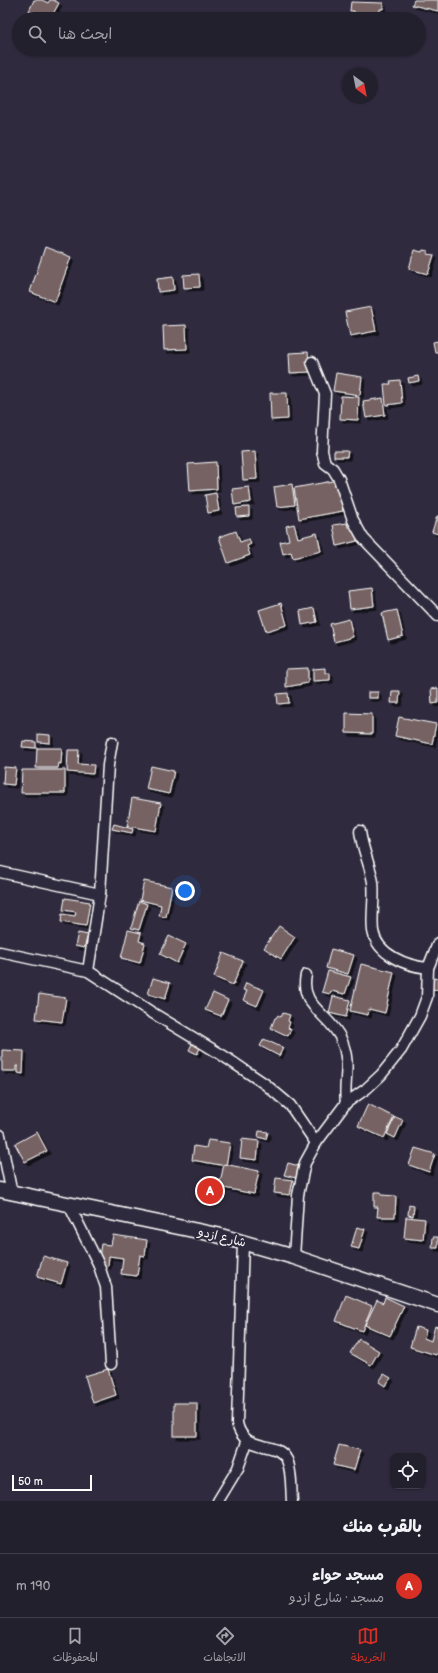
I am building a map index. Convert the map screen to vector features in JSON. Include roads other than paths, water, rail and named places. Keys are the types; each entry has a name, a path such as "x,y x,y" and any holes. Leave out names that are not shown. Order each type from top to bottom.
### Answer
{"street":[{"path":"312,362 325,394 322,451 325,463 333,469 339,479 352,520 363,538 438,616"},
{"path":"88,970 100,894 108,765 112,742"},
{"path":"360,831 362,847 373,882 373,931 378,944 401,962 428,968"},
{"path":"0,872 100,894"},
{"path":"294,1257 298,1195 305,1163 316,1143 346,1103 366,1089 381,1075 400,1050 420,1016 428,997 428,968 438,943"},
{"path":"0,952 88,970 265,1084 290,1105 316,1143"},
{"path":"306,975 304,986 310,1001 334,1028 345,1051 348,1065 345,1090 346,1103"},
{"path":"0,1135 6,1192"},
{"name":"شارع ازدو","path":"6,1192 217,1235 294,1257 438,1305"},
{"path":"69,1205 98,1263 106,1287 111,1364"},
{"path":"243,1243 237,1423 239,1432 246,1442 280,1452 287,1460 292,1501"},
{"path":"218,1501 238,1468 246,1442"}],"place":[{"name":"مسجد حواء","path":"210,1191"}]}
